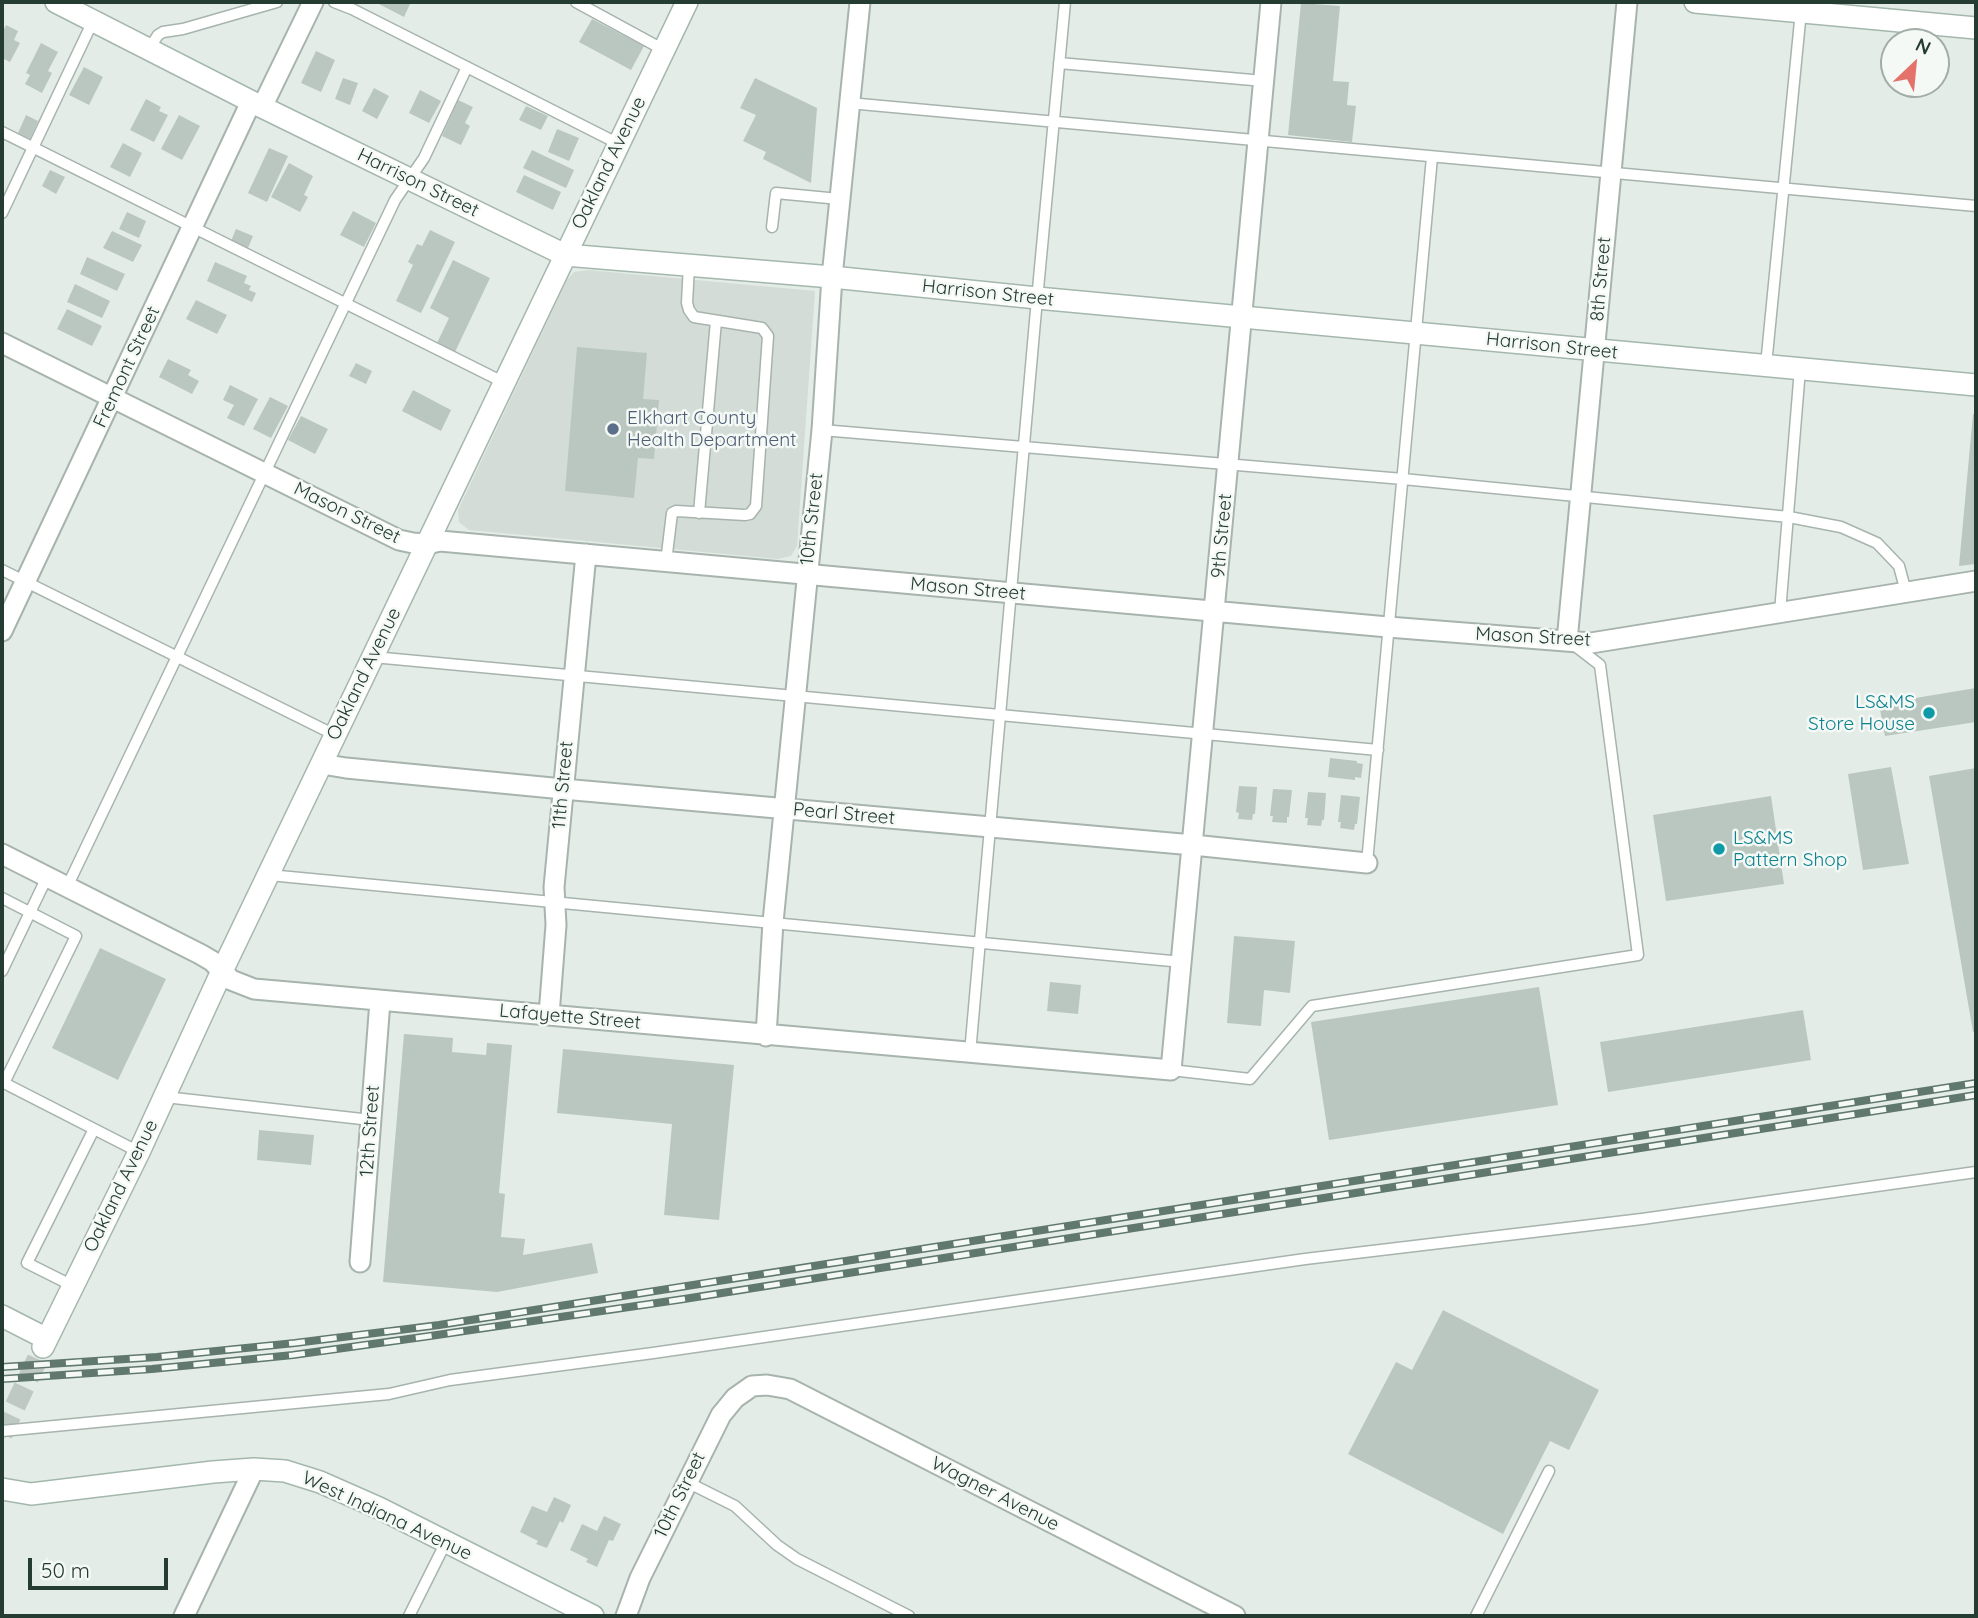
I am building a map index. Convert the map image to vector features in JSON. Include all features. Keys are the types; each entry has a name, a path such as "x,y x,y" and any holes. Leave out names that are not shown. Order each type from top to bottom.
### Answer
{"street":[{"name":"Harrison Street","path":"56,2 257,105 565,255 832,277 1976,384"},
{"name":"Fremont Street","path":"2,631 192,226 313,2"},
{"name":"Oakland Avenue","path":"2,1316 45,1343 139,1152 222,971 687,2"},
{"name":"10th Street","path":"766,1035 773,922 822,430 832,277 860,2"},
{"name":"9th Street","path":"1171,1070 1271,2"},
{"name":"8th Street","path":"1567,641 1627,2"},
{"path":"1695,2 1801,7 1976,28"},
{"name":"Mason Street","path":"2,343 399,540 413,543 440,541 1591,643 1976,581"},
{"name":"11th Street","path":"549,1015 556,925 554,887 586,554"},
{"name":"Pearl Street","path":"321,764 562,789 1367,863"},
{"name":"Lafayette Street","path":"2,854 200,954 212,961 231,980 254,989 1171,1070"},
{"name":"12th Street","path":"360,1262 380,1001"},
{"name":"Wagner Avenue","path":"752,1387 767,1385 790,1389 1235,1616"},
{"name":"10th Street","path":"626,1616 640,1578 721,1415 735,1398 752,1387"},
{"path":"187,1615 254,1469"},
{"name":"West Indiana Avenue","path":"2,1489 31,1494 213,1472 254,1469 285,1471 320,1482 379,1508 593,1616"}],"lane":[{"path":"149,50 158,35 163,32 183,29 277,2"},
{"path":"334,2 619,144"},
{"path":"576,2 664,50"},
{"path":"970,1053 1065,2"},
{"path":"1766,365 1801,7"},
{"path":"2,213 4,200 33,147 93,21"},
{"path":"1059,63 1264,82"},
{"path":"67,887 395,200 424,158 467,67"},
{"path":"849,103 1976,206"},
{"path":"2,132 505,383"},
{"path":"1367,863 1432,157"},
{"path":"772,227 776,193 839,199"},
{"path":"666,562 672,513 676,511 745,515 750,514 756,506 768,336 762,328 694,317 687,303 690,265"},
{"path":"699,513 716,321"},
{"path":"1780,612 1800,369"},
{"path":"822,430 1403,479 1789,517 1841,527 1877,543 1899,566 1906,592"},
{"path":"2,569 335,735"},
{"path":"1171,1070 1250,1079 1312,1006 1639,955 1600,665 1567,641"},
{"path":"372,657 1378,750"},
{"path":"269,875 1182,962"},
{"path":"2,971 47,877"},
{"path":"2,898 76,936 3,1083 139,1152"},
{"path":"164,1096 371,1120"},
{"path":"73,1286 27,1263 94,1129"},
{"path":"2,1432 389,1394 450,1380 1279,1262 1642,1219 1976,1172"},
{"path":"1476,1616 1549,1471"},
{"path":"687,1482 735,1506 777,1545 797,1559 909,1616"},
{"path":"409,1616 446,1542"}],"shaded area":[{"path":"588,270 815,291 797,546 791,556 778,559 469,530 459,522 458,510 567,280 574,272"}],"building":[{"path":"375,2 411,2 404,17"},
{"path":"1301,3 1340,6 1333,81 1349,82 1347,105 1356,106 1352,142 1288,135"},
{"path":"592,19 644,46 631,70 579,42"},
{"path":"6,25 18,31 14,40 20,43 10,62 2,58 2,33"},
{"path":"41,43 58,52 48,71 52,73 42,93 25,84 30,75 26,73"},
{"path":"316,51 335,60 321,92 301,83"},
{"path":"84,67 103,77 89,105 69,95"},
{"path":"343,78 358,83 350,105 335,99"},
{"path":"755,78 817,108 811,183 763,159 766,152 743,141 756,115 740,108"},
{"path":"374,88 389,96 377,119 362,111"},
{"path":"420,90 441,101 429,123 409,113"},
{"path":"146,99 161,107 159,111 168,115 154,142 130,130"},
{"path":"458,100 473,107 465,123 470,126 461,145 442,136"},
{"path":"526,106 548,116 541,130 519,120"},
{"path":"26,115 38,121 30,139 18,133"},
{"path":"179,115 200,126 182,160 161,149"},
{"path":"557,129 579,138 569,161 548,152"},
{"path":"123,143 142,153 130,177 110,167"},
{"path":"269,148 288,156 267,202 248,193"},
{"path":"532,150 574,170 566,188 523,168"},
{"path":"289,163 313,176 304,195 308,197 300,212 271,197"},
{"path":"50,170 65,177 56,194 42,186"},
{"path":"524,175 561,192 553,210 516,192"},
{"path":"353,211 376,223 364,247 340,235"},
{"path":"127,212 146,221 139,238 119,229"},
{"path":"236,229 253,236 248,248 231,241"},
{"path":"430,230 455,242 421,313 396,301 413,265 408,262 417,244 422,246"},
{"path":"112,231 142,245 133,262 103,248"},
{"path":"87,257 125,274 117,291 80,274"},
{"path":"453,260 490,278 455,352 437,343 449,318 430,308"},
{"path":"215,262 247,276 244,283 251,286 249,290 256,293 252,302 207,281"},
{"path":"75,284 110,301 102,318 67,302"},
{"path":"196,300 227,315 217,334 186,319"},
{"path":"67,309 102,326 92,346 57,329"},
{"name":"Elkhart County Health Department","path":"577,347 647,353 643,399 659,400 654,459 638,458 634,498 565,491"},
{"path":"168,359 191,370 188,375 199,381 192,394 159,377"},
{"path":"356,363 372,371 366,384 349,376"},
{"path":"230,385 258,399 244,426 227,418 234,405 223,400"},
{"path":"413,390 451,410 441,431 402,411"},
{"path":"270,397 288,406 271,438 253,429"},
{"path":"1973,414 1976,414 1976,564 1959,566"},
{"path":"301,416 328,429 315,454 288,440"},
{"name":"LS&MS Store House","path":"1976,688 1976,722 1885,736 1879,704"},
{"path":"1330,758 1363,764 1361,778 1355,777 1355,780 1328,777"},
{"path":"1891,767 1909,864 1863,870 1848,774"},
{"path":"1976,768 1976,1031 1973,1032 1929,776"},
{"path":"1239,786 1257,787 1252,820 1238,819 1239,813 1236,812"},
{"path":"1273,789 1292,790 1287,823 1272,822 1273,816 1270,816"},
{"path":"1308,792 1326,793 1321,826 1307,825 1308,818 1305,818"},
{"path":"1341,795 1360,797 1354,830 1340,828 1341,822 1338,822"},
{"name":"LS&MS Pattern Shop","path":"1771,796 1784,884 1666,901 1653,815"},
{"path":"1234,936 1295,941 1290,993 1264,990 1261,1026 1227,1023"},
{"path":"100,948 166,979 118,1080 52,1048"},
{"path":"1050,982 1081,985 1078,1014 1047,1011"},
{"path":"1539,987 1558,1105 1329,1140 1311,1022"},
{"path":"1803,1010 1811,1060 1608,1092 1600,1042"},
{"path":"404,1034 453,1038 452,1052 486,1055 487,1043 512,1045 499,1193 505,1194 501,1237 525,1239 523,1255 592,1243 598,1273 497,1292 383,1282"},
{"path":"563,1049 734,1065 719,1220 664,1215 672,1124 557,1113"},
{"path":"259,1130 314,1135 311,1165 257,1160"},
{"path":"1443,1310 1599,1390 1569,1450 1550,1441 1503,1534 1348,1454 1396,1362 1412,1370"},
{"path":"554,1497 571,1505 547,1548 536,1544 538,1541 520,1532 532,1506 547,1512"},
{"path":"604,1516 621,1524 613,1541 609,1540 597,1567 570,1550 582,1524 597,1531"}],"tunnel":[{"path":"2,1434 43,1347"}],"railway":[{"path":"2,1367 157,1357 439,1325 1976,1083"},
{"path":"2,1379 152,1369 293,1355 430,1336 684,1299 1976,1095"}],"place":[{"name":"Elkhart County Health Department","path":"613,429"},
{"name":"LS&MS Store House","path":"1929,713"},
{"name":"LS&MS Pattern Shop","path":"1719,849"}]}
